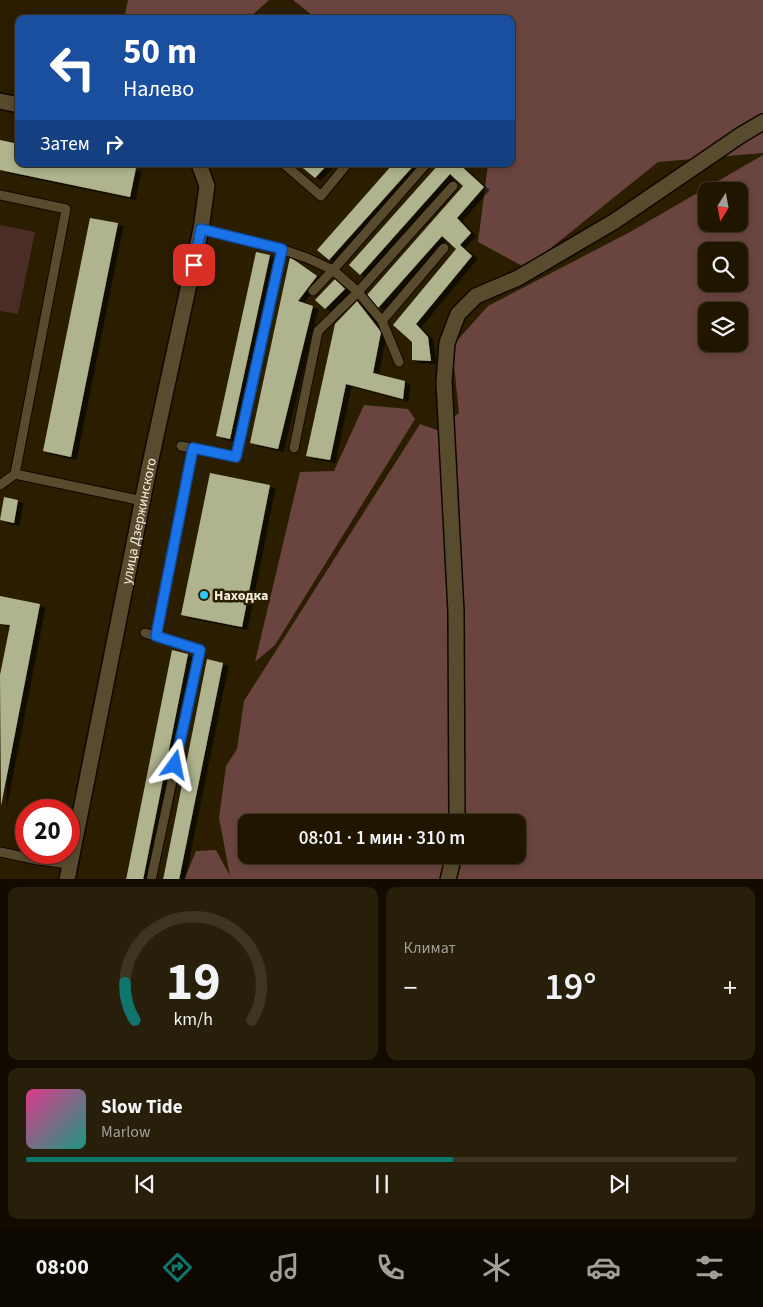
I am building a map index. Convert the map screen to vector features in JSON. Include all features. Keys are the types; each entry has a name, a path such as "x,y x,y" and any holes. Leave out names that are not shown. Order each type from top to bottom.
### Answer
{"street":[{"path":"0,101 15,104"},
{"path":"457,814 456,612 444,382 447,343 458,314 476,296 518,278 615,220 763,122"},
{"name":"улица Дзержинского","path":"80,810 201,229 207,186 200,167"},
{"name":"улица Дзержинского","path":"66,879 69,864"},
{"path":"448,879 452,864"}],"lane":[{"path":"287,167 321,196 345,167"},
{"path":"313,291 334,270 423,167"},
{"path":"294,448 318,331 358,292 453,186"},
{"path":"0,195 66,209 15,474 0,485"},
{"path":"201,229 282,249 334,270 358,292 382,321 399,362"},
{"path":"382,321 444,248"},
{"path":"181,446 236,457 282,249"},
{"path":"156,636 193,448"},
{"path":"15,474 143,501"},
{"path":"145,633 200,650 151,879"},
{"path":"0,852 15,855"}],"shaded area":[{"path":"128,0 269,0 252,15 125,15"},
{"path":"293,0 763,0 763,153 658,162 526,268 478,242 488,167 515,167 515,15 312,15"},
{"path":"763,155 763,879 184,879 196,851 216,850 230,876 219,818 226,766 237,749 244,701 420,424 437,430 459,413 452,346 488,306 630,232 698,193 698,232 748,232 748,182 716,182"},
{"path":"0,225 35,232 18,314 0,311"},
{"path":"364,405 408,409 415,419 275,645 255,662 300,472 334,471"}],"building":[{"path":"0,140 15,143 15,167 136,168 130,197 0,170"},
{"path":"302,167 325,167 315,178"},
{"path":"390,167 412,167 329,260 317,250"},
{"path":"436,167 462,167 484,187 457,218 471,233 460,245 472,256 416,324 428,337 431,361 412,360 412,342 393,325 456,249 442,236 378,308 367,295 463,186 450,174 360,275 349,265"},
{"path":"90,218 118,223 71,457 43,451"},
{"path":"256,252 270,255 230,439 216,436"},
{"path":"290,257 317,276 298,301 313,306 278,449 250,443"},
{"path":"335,279 345,289 325,309 315,300"},
{"path":"357,301 381,332 373,373 405,381 403,399 346,384 330,460 306,456 335,324"},
{"path":"210,473 270,485 242,627 181,615"},
{"path":"4,497 18,500 14,523 0,520"},
{"path":"0,596 40,604 1,806 0,675 10,625 0,624"},
{"path":"172,650 188,654 143,879 126,879"},
{"path":"207,659 223,663 179,879 163,879"}],"place":[{"name":"Находка","path":"204,595"}],"route":[{"path":"175,765 200,650 156,636 193,448 236,457 282,249 201,229 194,265"}]}
